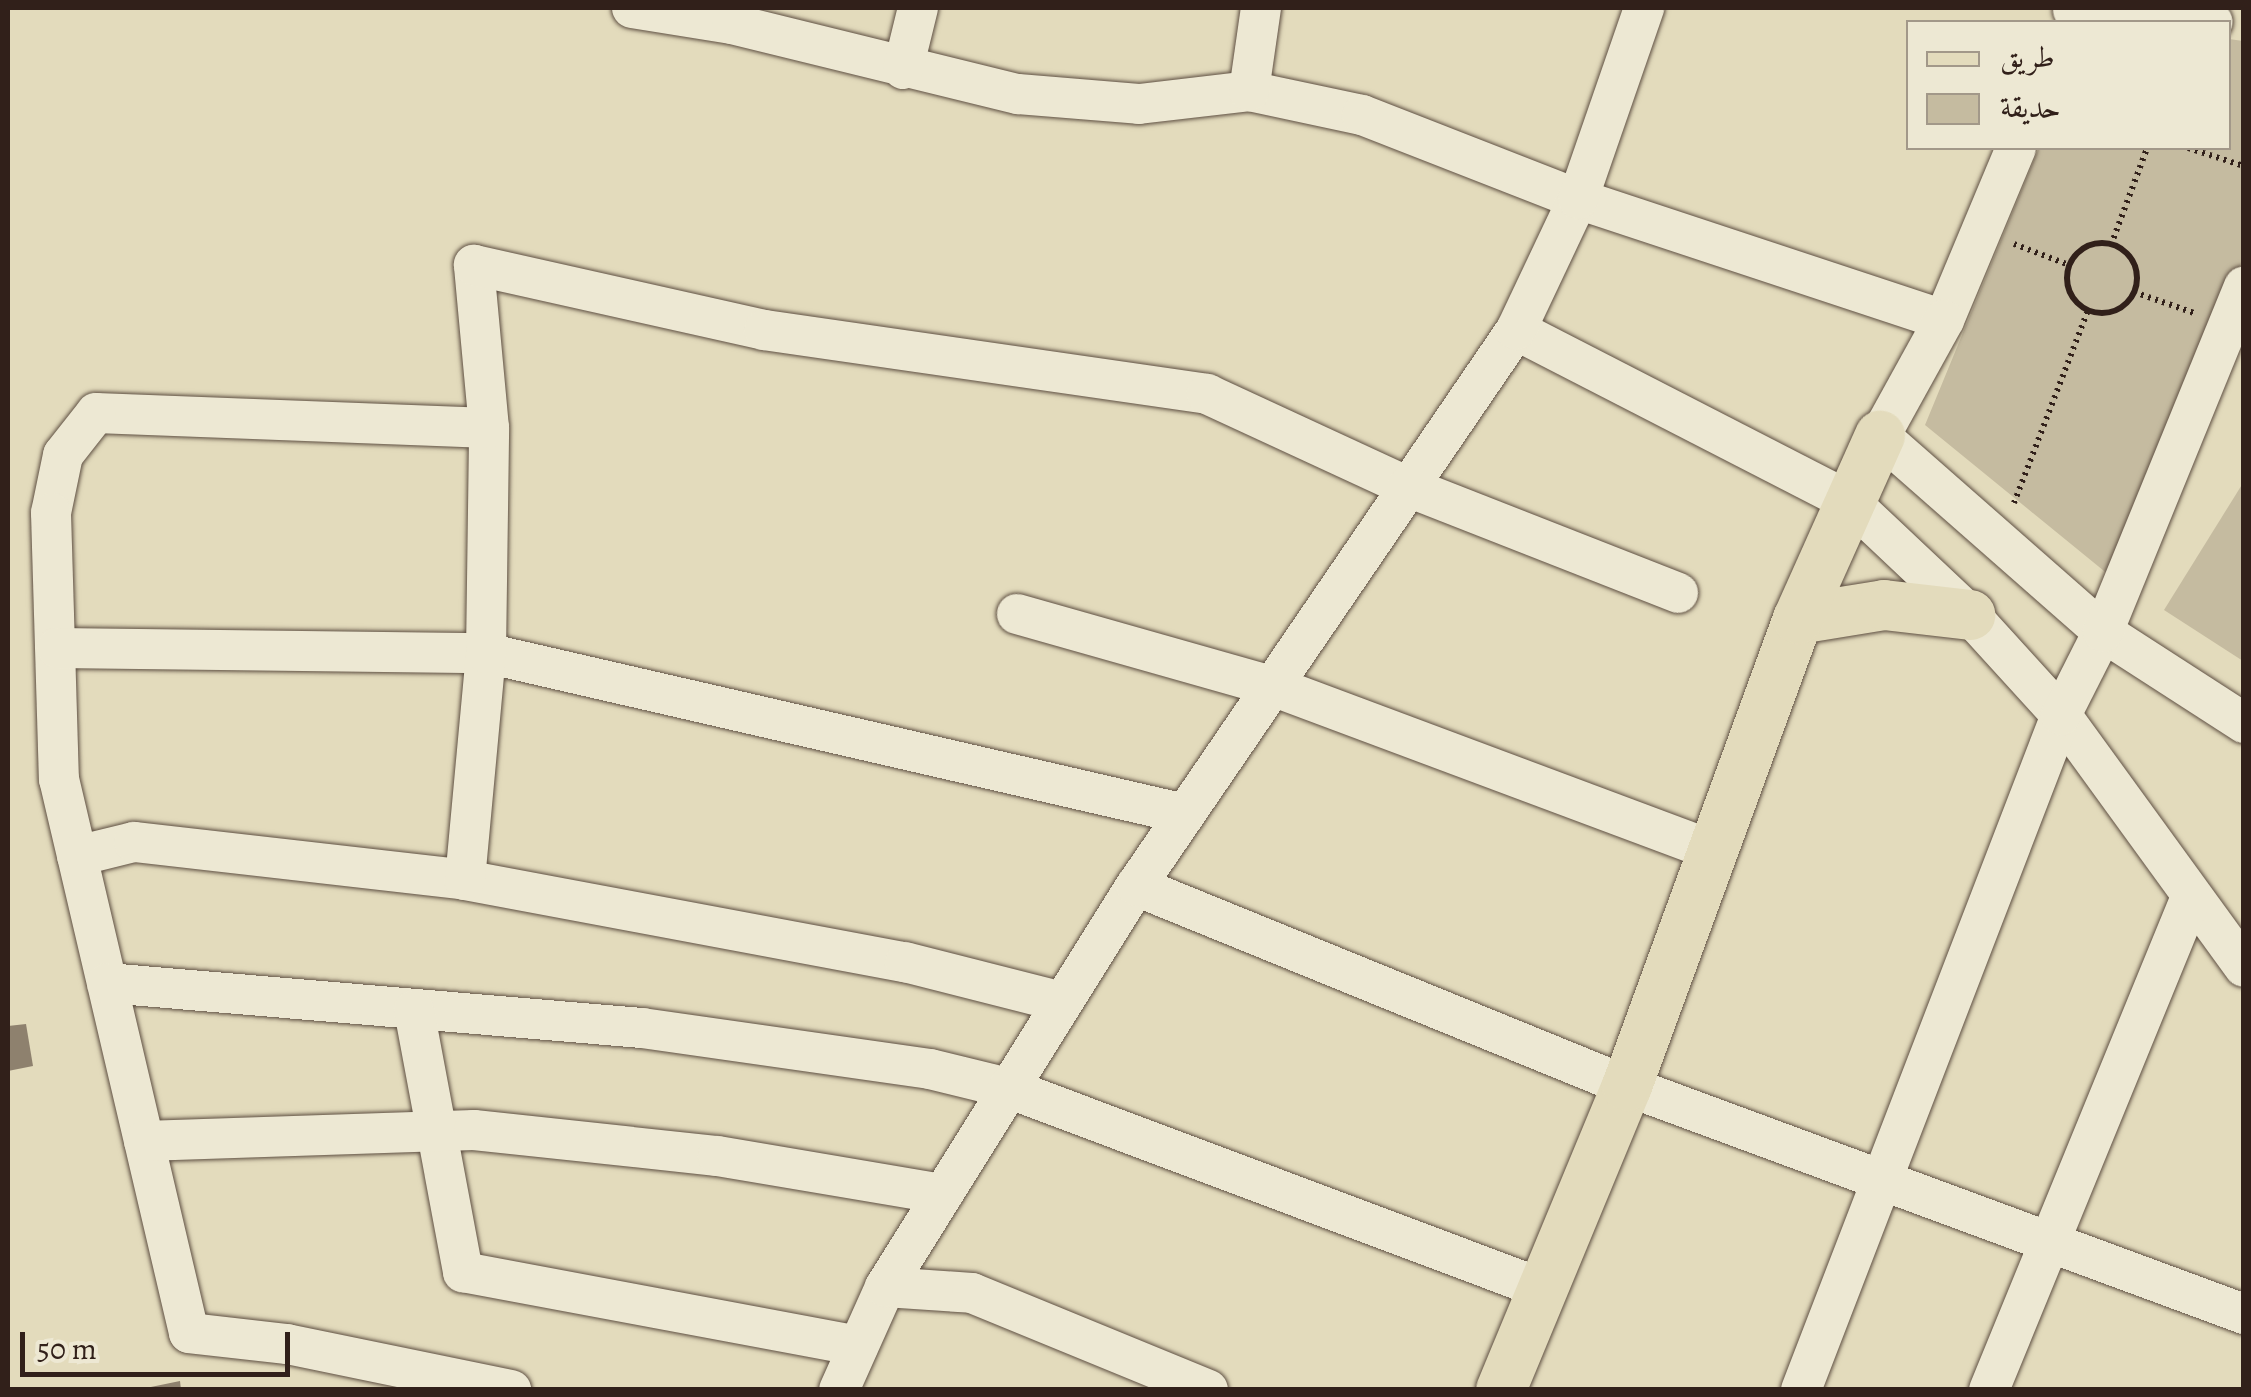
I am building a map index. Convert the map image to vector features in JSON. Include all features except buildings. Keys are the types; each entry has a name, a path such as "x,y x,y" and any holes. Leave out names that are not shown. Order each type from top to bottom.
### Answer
{"main road":[{"path":"1501,1390 1626,1086 1798,618 1880,436"},
{"path":"1798,618 1884,606 1970,615"}],"street":[{"path":"632,8 732,24 1018,94 1139,104 1249,90 1362,115 1578,199 1944,320"},
{"path":"903,68 918,8"},
{"path":"1249,90 1260,8"},
{"path":"838,1390 885,1287 1136,886 1516,330 1578,199 1644,8"},
{"path":"2071,13 2181,20"},
{"path":"2015,150 1944,320 1880,436 2103,632 2244,722"},
{"path":"465,880 486,653 489,428 474,264 764,330 1207,394 1408,487 1678,593"},
{"path":"1802,1390 2061,716 2103,632 2244,287"},
{"path":"1516,330 1849,501 1970,615 2061,716 2244,967"},
{"path":"489,428 96,413 63,455 51,513 58,779 189,1333 287,1344 511,1390"},
{"path":"1017,614 1275,687 1710,850"},
{"path":"57,648 486,653 1185,814"},
{"path":"77,856 134,842 465,880 905,962 1062,1002"},
{"path":"1136,886 1626,1086 2244,1314"},
{"path":"1988,1390 2191,896"},
{"path":"106,982 642,1028 930,1069 1008,1088 1543,1289"},
{"path":"414,1010 464,1272 858,1346"},
{"path":"144,1141 437,1132 718,1156 943,1194"},
{"path":"885,1287 972,1293 1208,1390"}],"path":[{"path":"2111,245 2146,150"},
{"path":"2194,150 2244,166"},
{"path":"1980,232 2070,265"},
{"path":"2111,245 2132,260 2134,292 2118,309 2088,310 2068,289 2070,265 2084,248 2111,245"},
{"path":"2134,292 2229,326"},
{"path":"1999,542 2088,310"}],"green space":[{"path":"2231,39 2243,41 2243,258 2120,584 1925,425 2038,150 2231,150"},
{"path":"2243,483 2243,661 2164,610"}]}
